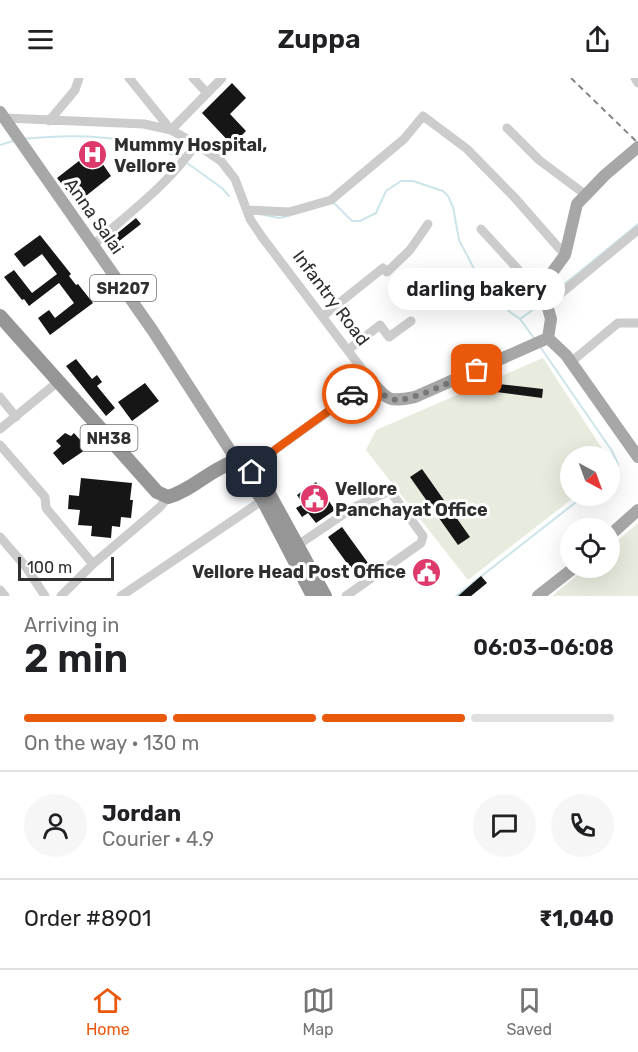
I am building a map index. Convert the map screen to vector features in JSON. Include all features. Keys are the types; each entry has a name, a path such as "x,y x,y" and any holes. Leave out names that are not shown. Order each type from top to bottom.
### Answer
{"highway":[{"name":"NH38","path":"0,316 157,492 168,497"},
{"name":"Anna Salai","path":"237,461 262,481 325,596"},
{"name":"Anna Salai","path":"237,461 262,500 313,596"},
{"path":"168,497 181,494 222,465 237,461"}],"main road":[{"name":"Anna Salai","path":"2,115 153,331 237,461"},
{"path":"638,147 605,175 577,204 565,255 543,285 551,319 548,338 571,362 638,457"},
{"name":"Infantry Road","path":"371,381 383,395 394,401 415,397 548,338"},
{"path":"620,526 638,510"},
{"path":"538,596 561,578"}],"street":[{"path":"50,121 75,90 79,78"},
{"path":"129,78 171,130 222,78"},
{"path":"193,78 207,93"},
{"path":"635,78 638,83"},
{"name":"Infantry Road","path":"2,115 50,121 88,120 144,124 171,130 221,161 235,179 250,219 262,237 371,381"},
{"path":"247,210 289,212 332,200 404,139 423,116 467,149 515,198 565,255"},
{"path":"507,128 539,160 586,195"},
{"path":"93,245 183,163 196,144"},
{"path":"323,316 383,268 387,272 410,250 428,224"},
{"path":"481,229 546,299 638,230"},
{"path":"348,350 380,325 389,337 411,321"},
{"path":"571,362 618,323 638,323"},
{"path":"0,429 59,381"},
{"path":"252,472 276,449 371,381"},
{"path":"0,397 16,417"},
{"path":"0,445 45,497 46,508 93,564"},
{"path":"298,545 354,507 390,491 423,536 421,543 346,596"},
{"path":"61,596 93,564 160,507 168,497"},
{"path":"121,596 262,500"},
{"path":"0,537 26,567 45,596"},
{"path":"0,590 5,596"}],"shaded area":[{"path":"543,358 600,446 560,446 560,506 563,506 468,580 366,450 376,430"},
{"path":"638,523 638,596 552,596 574,578 620,578 620,539"}],"building":[{"path":"232,83 246,98 230,114 246,131 232,145 202,113"},
{"path":"93,150 111,176 77,203 57,178"},
{"path":"136,218 141,224 109,249 104,244"},
{"path":"40,235 71,274 69,276 76,285 78,284 93,303 50,335 38,318 49,310 55,318 74,303 59,283 29,306 4,277 14,270 32,293 57,274 42,254 24,267 14,254"},
{"path":"76,359 92,379 97,375 102,382 97,386 115,408 106,416 66,366"},
{"path":"145,383 159,401 132,421 118,402"},
{"path":"489,383 543,389 542,398 488,391"},
{"path":"65,433 71,436 74,433 82,442 85,438 89,443 83,448 85,450 63,465 53,453 61,446 56,441"},
{"path":"422,469 470,537 458,545 410,477"},
{"path":"81,478 132,483 131,518 121,517 120,527 112,526 111,538 91,536 92,526 78,525 80,510 68,509 69,495 79,496"},
{"name":"Vellore Panchayat Office","path":"316,482 335,510 316,523 308,513 302,517 296,508 303,504 297,495"},
{"path":"342,527 368,563 354,573 328,537"},
{"path":"481,576 487,583 471,596 458,596"}],"waterway":[{"path":"24,139 63,136 124,140 163,151 180,159"},
{"path":"0,145 16,140"},
{"path":"187,163 222,188 229,196"},
{"path":"333,202 352,221 360,221 376,213 386,191 401,181 413,181 443,191 453,207 459,240 480,280 510,312 520,319 541,304"},
{"path":"260,214 279,218 288,216"},
{"path":"550,296 638,224"},
{"path":"520,319 534,338"},
{"path":"541,348 609,446"},
{"path":"456,596 571,506"}],"railway":[{"path":"571,78 638,143"}],"way so far":[{"path":"352,394 371,381 383,395 394,401 415,397 477,370"}],"place":[{"name":"Mummy Hospital, Vellore","path":"93,155"},
{"name":"darling bakery","path":"477,370"},
{"name":"Vellore Panchayat Office","path":"314,499"},
{"name":"Vellore Head Post Office","path":"427,572"}],"route":[{"path":"252,472 276,449 352,394"}]}
